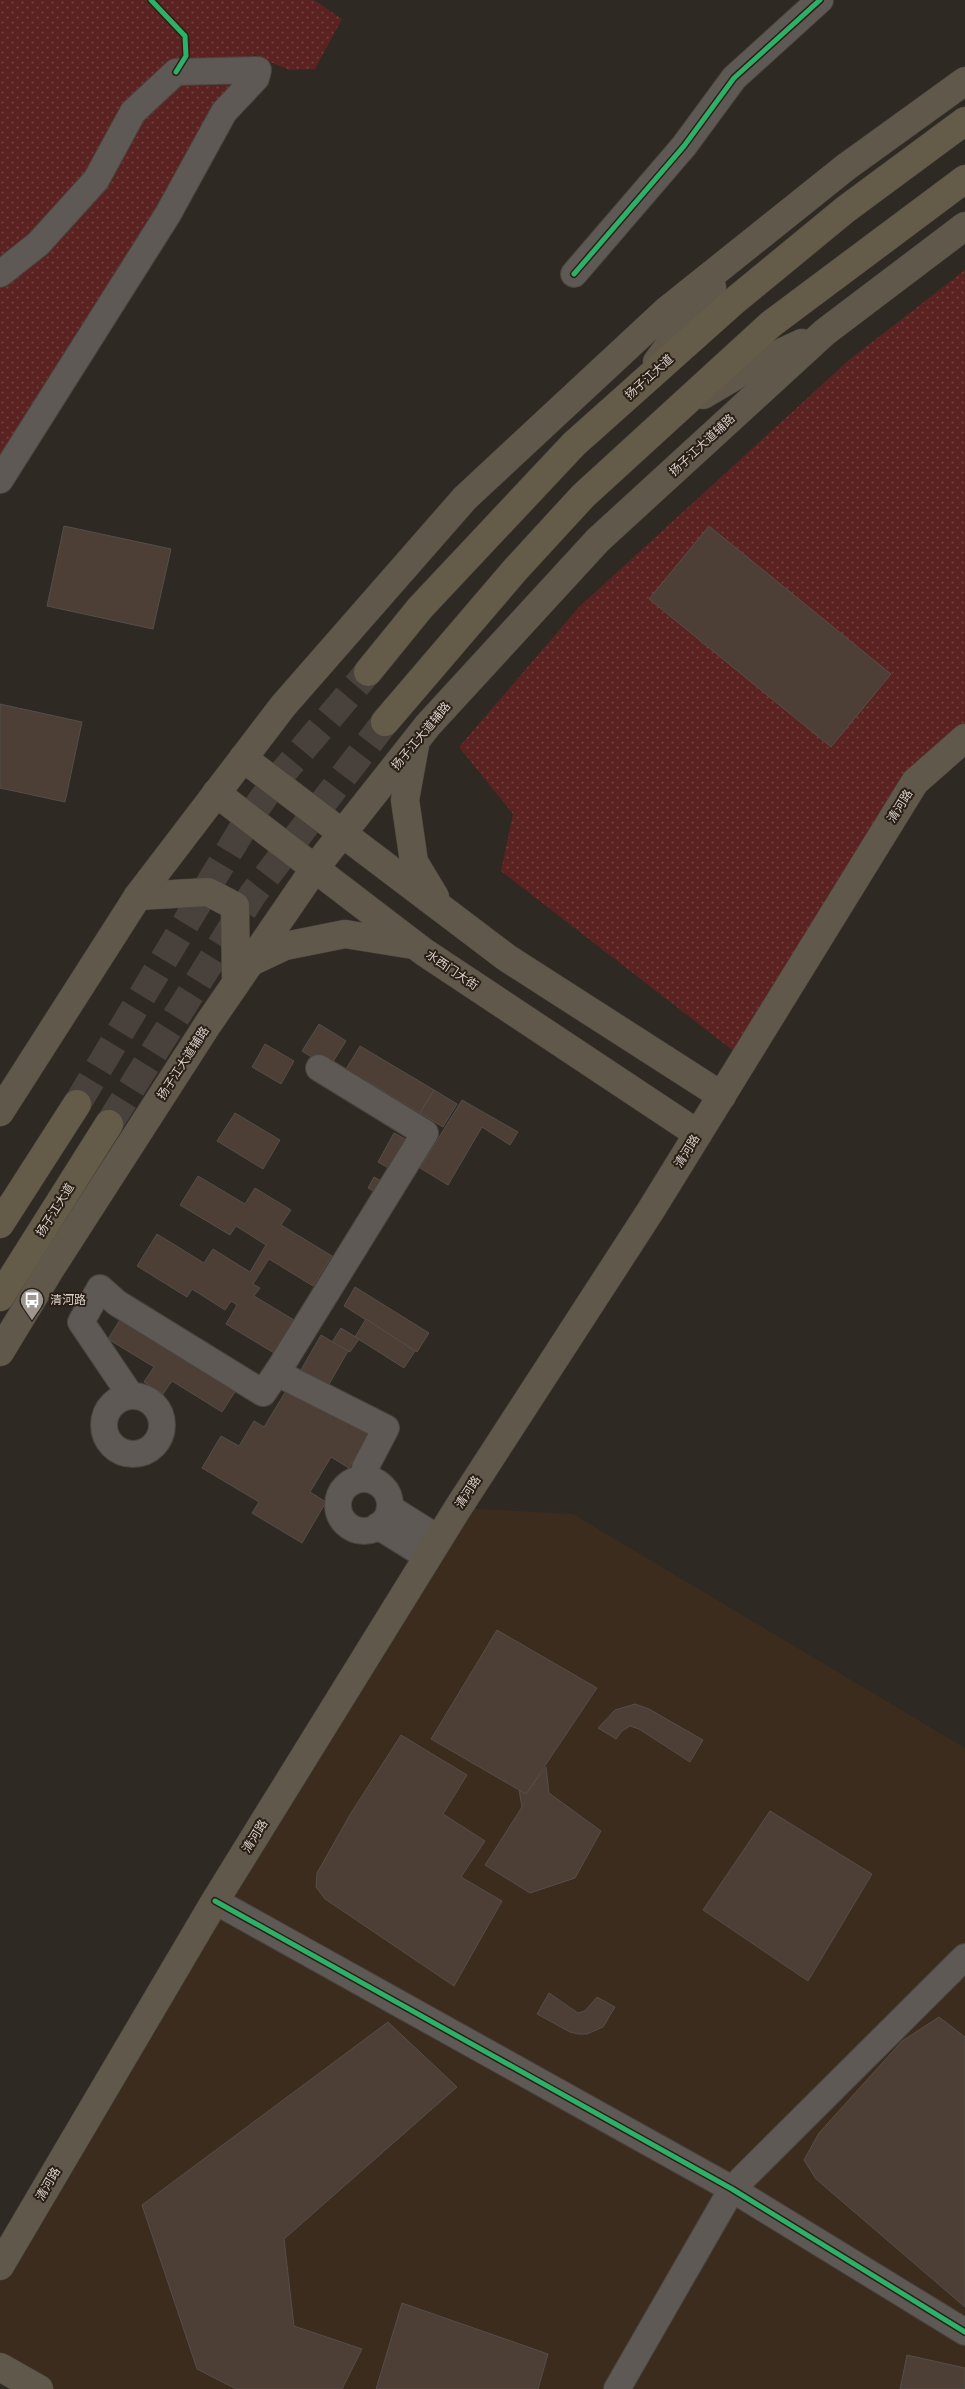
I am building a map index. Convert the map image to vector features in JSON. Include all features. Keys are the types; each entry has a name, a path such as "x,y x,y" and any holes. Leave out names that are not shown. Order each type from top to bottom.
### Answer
{"highway":[{"name":"扬子江大道","path":"368,672 420,608 574,444 733,302 846,209 965,121"},
{"path":"385,722 514,570 583,496 771,324 965,179"},
{"path":"0,1224 77,1104"},
{"name":"扬子江大道","path":"0,1297 109,1124"}],"main road":[{"path":"0,1112 138,896 216,793 283,706 465,498 666,311 846,167 965,81"},
{"name":"扬子江大道辅路","path":"0,1352 67,1242 243,973 315,868 415,741 598,540 825,332 965,226"},
{"path":"641,384 733,258"},
{"path":"678,409 752,366 825,332"},
{"name":"清河路","path":"0,2266 215,1901 434,1548 722,1096 915,782 965,738"},
{"path":"415,741 405,800 414,862 444,911"},
{"path":"243,758 507,958 722,1096"},
{"name":"水西门大街","path":"216,793 416,945 698,1134"},
{"path":"138,896 208,892 235,906 243,973 285,946 346,934 416,945"},
{"path":"0,2367 39,2389"}],"street":[{"path":"574,274 684,146 734,78 820,0"},
{"path":"0,274 38,244 96,180 134,112 176,72 258,70 256,78 224,112 168,214 0,480"},
{"path":"131,1396 81,1322 100,1288 118,1302 264,1393 424,1133 319,1068"},
{"path":"278,1371 386,1428 365,1468 364,1478"},
{"path":"364,1478 381,1485 390,1500 384,1517 361,1531 345,1523 340,1516 338,1499 342,1490 355,1480 364,1478"},
{"path":"384,1517 434,1548"},
{"path":"215,1901 732,2189 965,2332"},
{"path":"617,2389 732,2189 965,1957"}],"shaded area":[{"path":"0,0 314,0 342,19 315,69 289,70 254,55 0,459"},
{"path":"965,270 965,731 744,1059 501,871 513,814 459,747 579,607 849,360"},
{"path":"458,1508 573,1514 965,1748 965,2389 42,2389 0,2366 0,2268"}],"building":[{"path":"64,526 171,549 153,629 47,606"},
{"path":"709,526 891,674 831,747 649,599"},
{"path":"0,704 82,722 65,802 0,788"},
{"path":"319,1024 346,1041 329,1068 302,1051"},
{"path":"265,1044 294,1061 281,1084 252,1067"},
{"path":"360,1046 434,1090 420,1113 367,1081 361,1092 340,1079"},
{"path":"434,1090 457,1104 443,1127 420,1113"},
{"path":"462,1100 518,1132 510,1145 482,1127 448,1185 420,1168"},
{"path":"235,1113 280,1140 263,1169 217,1141"},
{"path":"394,1133 414,1144 397,1173 378,1162"},
{"path":"198,1176 245,1204 255,1188 291,1210 281,1225 332,1256 313,1286 269,1259 253,1284 260,1288 254,1296 294,1320 274,1353 226,1324 237,1305 231,1301 225,1310 192,1289 187,1297 137,1266 157,1234 204,1263 213,1249 250,1272 266,1245 236,1226 230,1235 180,1205"},
{"path":"374,1177 389,1185 383,1196 368,1188"},
{"path":"355,1287 429,1333 417,1352 344,1306"},
{"path":"123,1315 238,1387 222,1412 172,1381 163,1394 144,1382 154,1367 108,1339"},
{"path":"366,1319 415,1351 404,1368 355,1337"},
{"path":"341,1328 359,1339 350,1352 332,1342"},
{"path":"321,1335 348,1351 328,1386 301,1370"},
{"path":"286,1391 317,1409 323,1399 372,1428 349,1468 331,1457 310,1492 326,1502 302,1543 252,1513 259,1502 202,1468 221,1436 239,1446 254,1421 264,1427"},
{"path":"497,1630 597,1688 526,1794 431,1739"},
{"path":"635,1704 649,1709 703,1740 690,1762 639,1729 630,1726 622,1731 616,1739 598,1728 615,1710"},
{"path":"401,1735 467,1775 443,1814 485,1841 461,1877 502,1901 454,1986 325,1899 316,1887 317,1873 351,1813"},
{"path":"546,1767 549,1793 601,1831 575,1878 530,1893 485,1865 522,1807 519,1790 526,1794"},
{"path":"770,1811 872,1874 808,1981 703,1910"},
{"path":"549,1993 578,2013 585,2011 597,1997 615,2007 603,2027 587,2034 578,2034 570,2032 537,2014"},
{"path":"939,2017 965,2037 965,2307 816,2179 804,2160 819,2133 902,2041"},
{"path":"388,2022 457,2087 284,2239 294,2326 362,2349 342,2389 236,2389 197,2369 142,2205"},
{"path":"402,2303 548,2354 538,2389 376,2389"},
{"path":"907,2355 965,2368 965,2389 900,2389"}],"tunnel":[{"path":"77,1104 249,818 274,783 368,672"},
{"path":"109,1124 253,894 385,722"}],"cycle path":[{"path":"151,0 185,36 186,56 176,72"},
{"path":"574,274 684,146 734,78 820,0"},
{"path":"215,1901 732,2189 965,2332"}],"place":[{"name":"清河路","path":"32,1321"}]}
